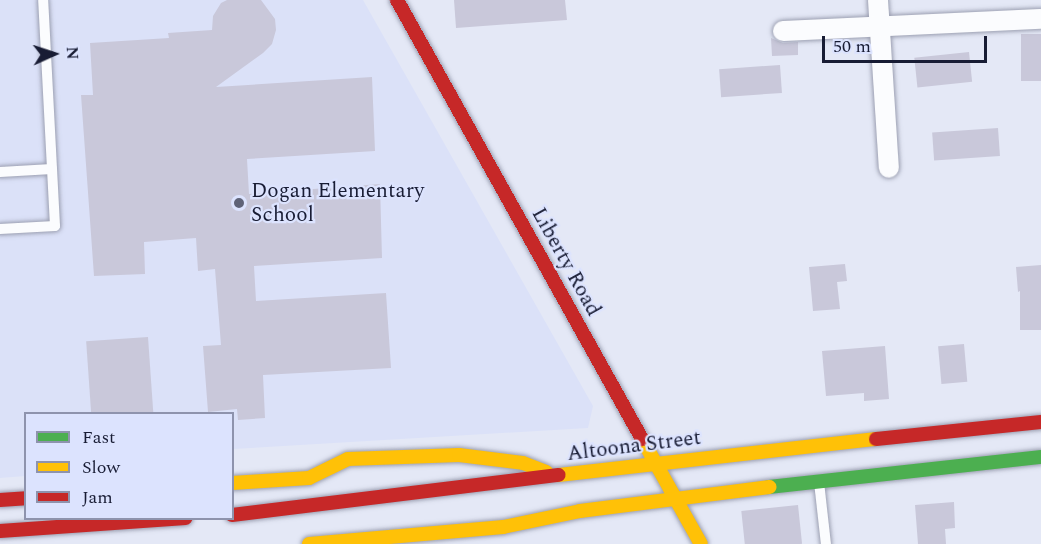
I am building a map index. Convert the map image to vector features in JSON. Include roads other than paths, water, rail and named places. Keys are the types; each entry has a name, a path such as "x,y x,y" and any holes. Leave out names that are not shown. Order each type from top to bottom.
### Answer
{"main road":[{"name":"Liberty Road","path":"396,0 700,544"},
{"name":"Altoona Street","path":"234,514 654,463 1041,422"},
{"path":"309,478 348,459 459,455 523,463 556,476"},
{"path":"447,544 502,527 580,511 674,498 1041,457"},
{"path":"234,483 309,478 331,480"},
{"path":"364,484 431,491"},
{"path":"0,500 24,498"},
{"path":"0,531 170,520"},
{"path":"309,544 502,527"}],"street":[{"path":"878,0 889,168"},
{"path":"783,31 879,24 1041,19"}],"lane":[{"path":"0,229 55,226 43,0"},
{"path":"0,172 52,169"},
{"path":"819,482 826,544"}],"place":[{"name":"Dogan Elementary School","path":"239,203"}]}
